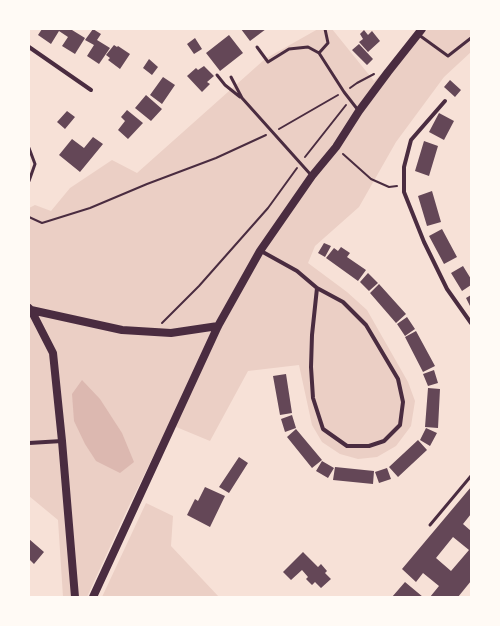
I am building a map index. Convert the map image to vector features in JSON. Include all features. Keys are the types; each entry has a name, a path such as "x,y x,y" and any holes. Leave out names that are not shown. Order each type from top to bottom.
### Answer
{"main road":[{"path":"94,597 218,326 260,250 312,176 336,147 359,111 420,32"},
{"path":"30,309 122,330 171,333 218,326"},
{"path":"30,309 53,353 75,597"}],"street":[{"path":"29,47 91,90"},
{"path":"445,101 411,140 404,167 404,192 424,242 447,289 471,323"},
{"path":"260,250 297,271 317,288 343,302 366,325 398,379 403,402 400,425 384,441 369,446 347,446 323,429 314,398 311,367 312,335 317,288"},
{"path":"29,443 62,441"}],"lane":[{"path":"319,53 328,43 325,29"},
{"path":"420,32 448,56 471,38"},
{"path":"257,47 268,62 289,49 308,47 319,53 344,92 359,111"},
{"path":"217,75 225,85 242,98 312,176"},
{"path":"231,77 242,98"},
{"path":"29,148 35,164 29,180"},
{"path":"430,525 471,476"}],"path":[{"path":"29,218 42,223 90,208 147,184 216,158 273,133 381,70 388,72"},
{"path":"153,332 199,286 268,208 310,149 350,100"},
{"path":"336,147 371,179 389,187 404,185"}],"shaded area":[{"path":"318,29 332,29 374,81 428,29 471,29 471,52 444,77 396,142 359,207 315,246 308,263 347,292 367,310 408,382 415,401 411,426 396,446 377,457 358,459 340,454 322,442 312,425 299,365 248,371 210,441 169,424 87,597 63,597 58,520 29,496 29,208 35,205 51,211 70,188 112,160 137,173 265,59"},
{"path":"82,380 100,399 122,433 134,462 120,473 96,461 85,444 74,421 72,394"},
{"path":"146,503 173,516 171,546 219,597 102,597"}],"building":[{"path":"42,29 73,29 72,30 85,38 75,54 62,46 68,37 59,31 51,44 38,35"},
{"path":"93,29 101,34 97,40 110,48 99,64 87,56 94,45 85,40"},
{"path":"241,29 266,29 250,41"},
{"path":"364,30 368,35 372,31 380,41 368,52 359,42 363,39 360,34"},
{"path":"229,35 243,53 220,71 206,53"},
{"path":"195,38 202,49 194,54 187,44"},
{"path":"359,44 373,59 367,65 352,50"},
{"path":"114,45 130,54 120,69 108,60 110,58 106,55"},
{"path":"149,59 158,67 152,75 143,68"},
{"path":"204,66 214,76 207,82 210,84 202,92 187,76 196,68 198,70"},
{"path":"163,77 175,85 162,104 150,95"},
{"path":"450,80 461,90 455,97 444,87"},
{"path":"146,95 162,109 151,121 135,108"},
{"path":"127,110 143,123 128,139 118,130 125,121 121,117"},
{"path":"67,111 75,117 65,129 57,122"},
{"path":"439,113 454,121 444,140 429,132"},
{"path":"93,137 103,144 80,172 59,155 72,139 84,148"},
{"path":"424,141 438,146 429,176 415,171"},
{"path":"432,191 441,222 427,226 418,196"},
{"path":"442,229 457,257 444,264 429,236"},
{"path":"324,243 331,246 325,257 318,253"},
{"path":"341,247 350,253 347,257 366,270 358,281 326,258 334,248 338,251"},
{"path":"463,266 471,279 471,285 462,291 451,273"},
{"path":"368,273 378,283 369,291 360,282"},
{"path":"379,284 406,314 396,323 370,293"},
{"path":"471,295 471,308 466,298"},
{"path":"407,317 415,329 405,336 397,324"},
{"path":"416,331 435,366 423,372 405,337"},
{"path":"434,370 438,383 428,386 423,374"},
{"path":"286,374 292,413 280,415 273,376"},
{"path":"428,388 440,389 438,428 425,427"},
{"path":"292,415 296,428 285,432 281,419"},
{"path":"426,428 437,433 430,446 420,440"},
{"path":"296,429 322,460 312,468 287,437"},
{"path":"418,440 427,450 398,477 389,467"},
{"path":"239,457 248,463 229,493 219,487"},
{"path":"322,461 334,468 328,478 316,471"},
{"path":"335,467 374,471 373,484 333,480"},
{"path":"387,468 391,479 379,483 375,472"},
{"path":"205,487 225,496 210,527 187,515 195,499 198,501"},
{"path":"471,487 471,514 463,524 471,531 471,581 458,597 430,597 439,586 423,573 416,582 402,569","holes":["453,537 469,550 451,571 436,558"]},
{"path":"29,539 44,552 34,564 29,559"},
{"path":"303,552 318,567 321,564 327,571 325,573 331,579 321,588 315,582 312,585 306,579 308,577 302,570 291,580 283,572"},
{"path":"405,582 423,597 392,597"}]}
